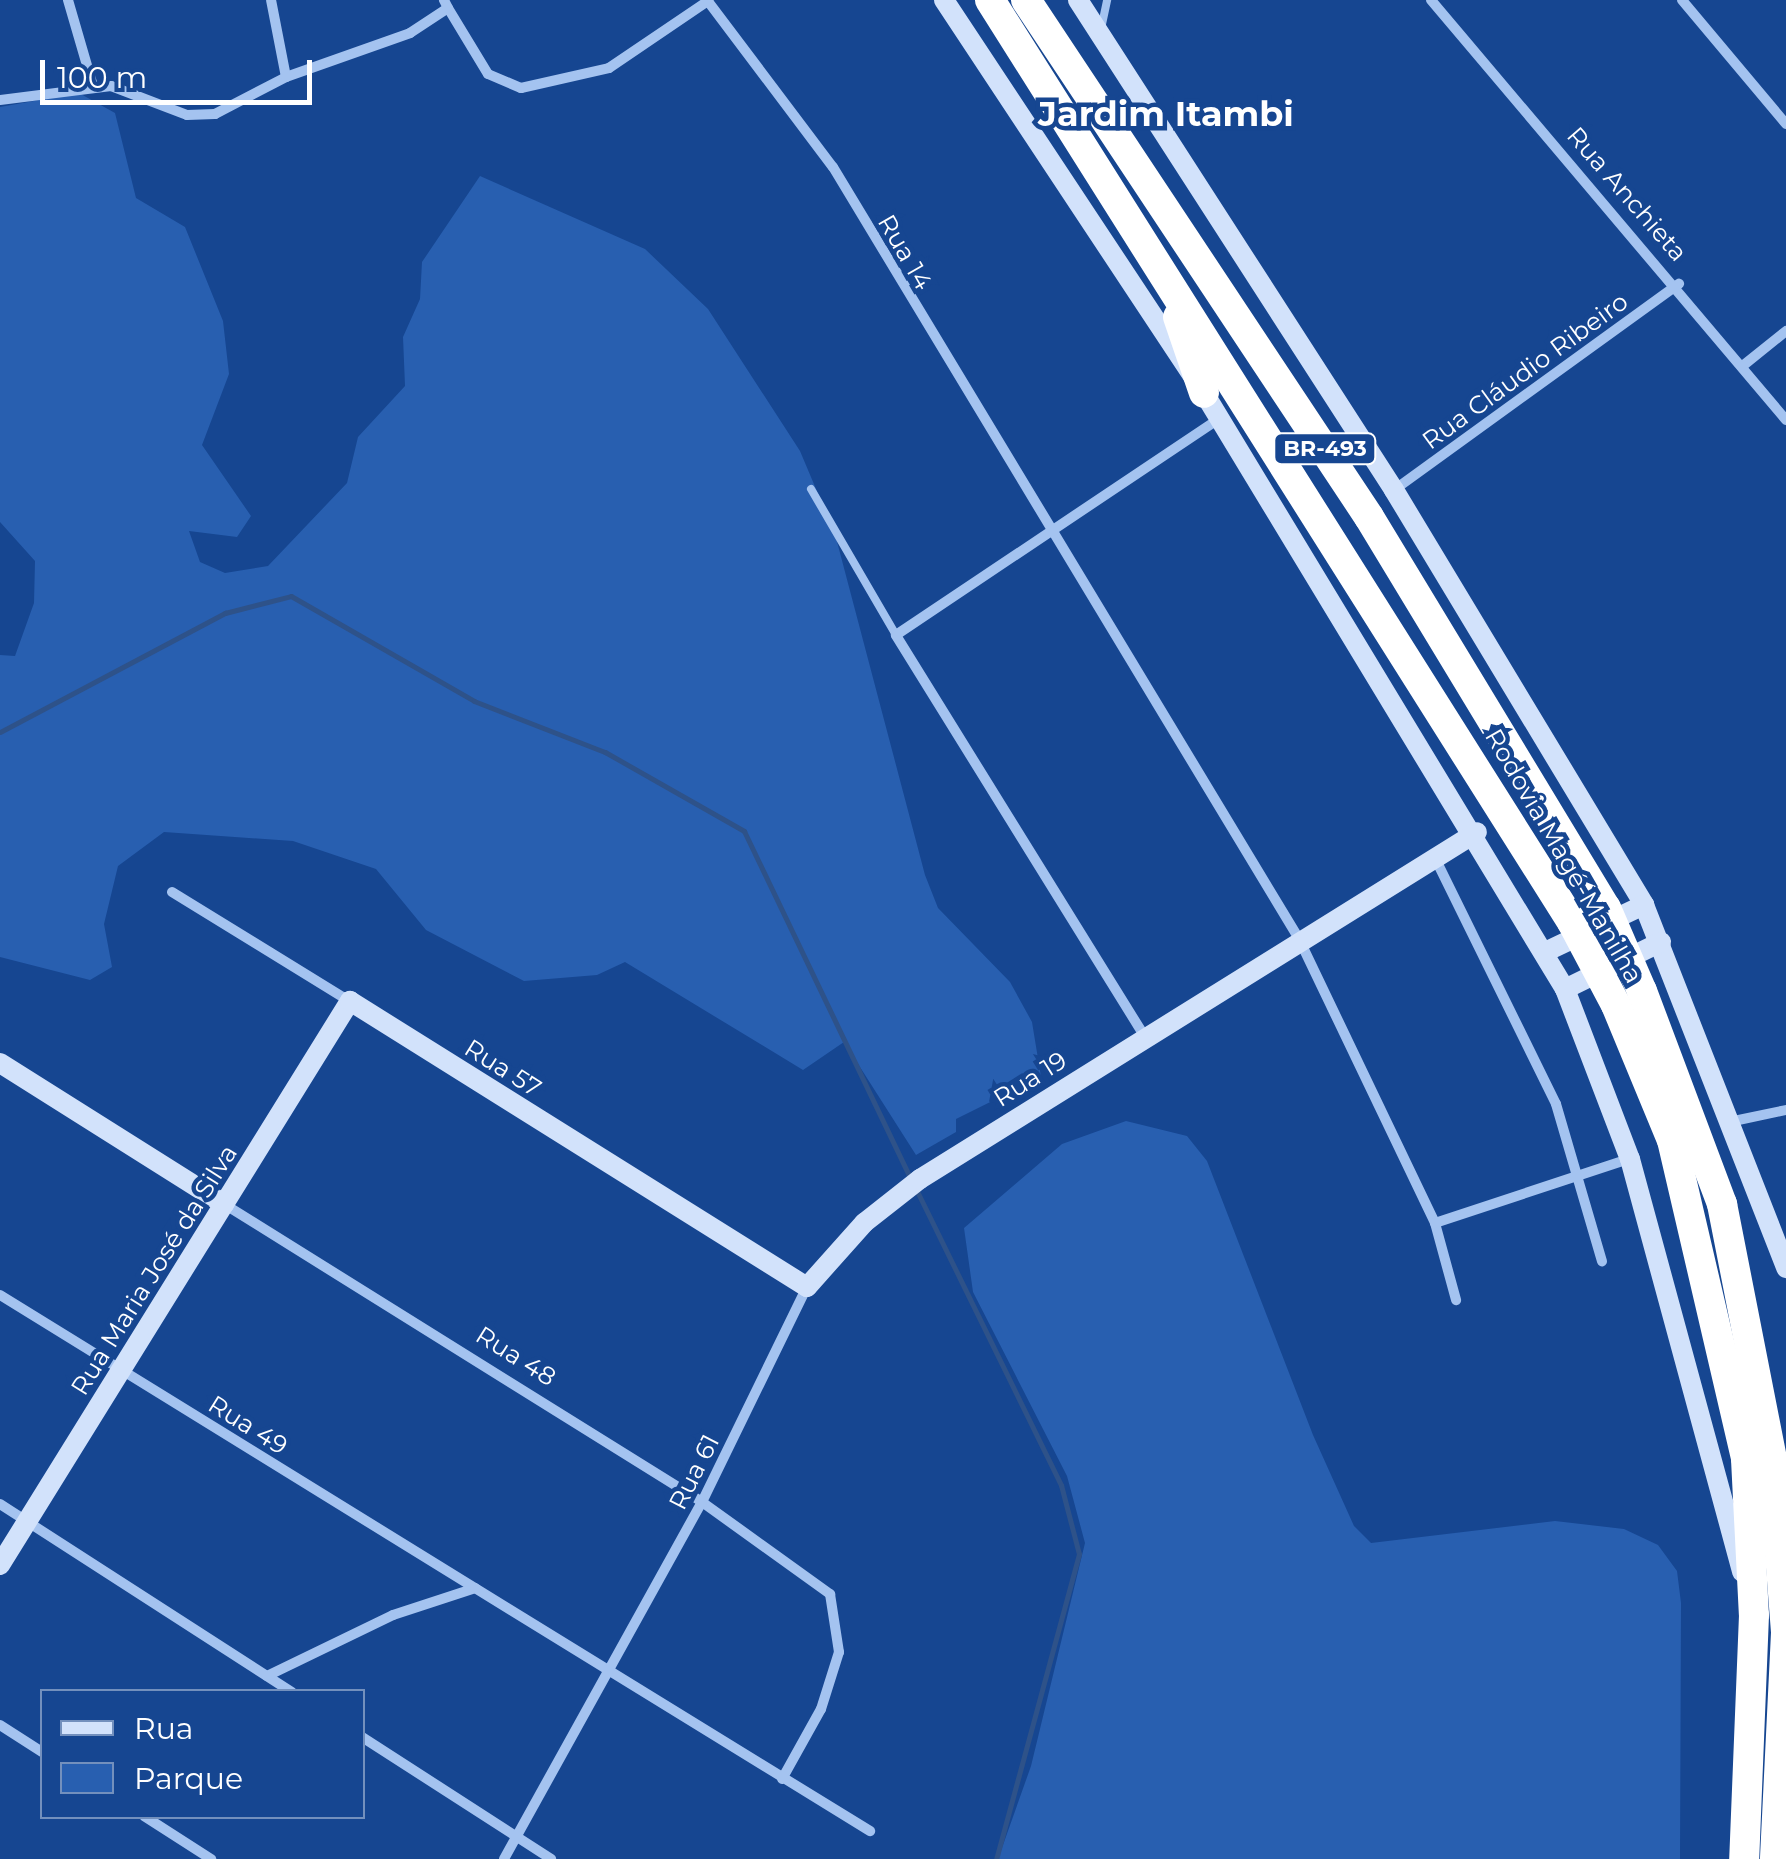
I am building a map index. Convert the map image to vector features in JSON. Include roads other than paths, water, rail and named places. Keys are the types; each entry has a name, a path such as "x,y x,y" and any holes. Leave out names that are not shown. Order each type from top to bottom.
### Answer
{"highway":[{"name":"Rodovia Magé-Manilha","path":"990,0 1572,922 1629,998 1708,1156 1730,1299 1746,1459 1754,1615 1744,1859"},
{"name":"Rodovia Magé-Manilha","path":"1026,0 1369,516 1606,908 1629,998"},
{"path":"1158,262 1212,406"},
{"name":"Rodovia Magé-Manilha","path":"1730,1299 1773,1463 1786,1633 1775,1859"}],"main road":[{"path":"944,0 1212,406 1476,832 1565,989 1630,1159 1754,1615"},
{"name":"BR-493","path":"1078,0 1394,490 1644,905 1729,1122"},
{"name":"Rua 19","path":"808,1287 864,1223 920,1180 1299,939 1476,832"},
{"path":"1545,952 1644,905"},
{"path":"1565,989 1661,942"},
{"name":"Rua Maria José da Silva","path":"0,1565 350,1002"},
{"name":"Rua 57","path":"350,1002 808,1287"},
{"name":"Rua 48","path":"0,1062 224,1204"},
{"path":"1729,1122 1786,1268"}],"street":[{"path":"68,0 93,86"},
{"path":"271,0 286,77"},
{"name":"Rua Anchieta","path":"1432,0 1679,284 1746,364 1786,420"},
{"path":"1682,0 1786,124"},
{"path":"0,100 93,86 198,116 286,77 410,33 446,4 488,74 520,88 609,68 708,1"},
{"name":"Rua 14","path":"708,1 832,167 1051,534"},
{"name":"Rua Cláudio Ribeiro","path":"1394,490 1679,284"},
{"path":"1746,364 1786,330"},
{"path":"1144,1037 896,635 1051,534 1212,406"},
{"path":"1051,534 1299,939 1435,1223 1456,1300"},
{"path":"1435,857 1531,1049 1580,1176 1602,1261"},
{"name":"Rua 57","path":"172,892 350,1002"},
{"path":"1729,1122 1786,1110"},
{"path":"1435,1223 1630,1159"},
{"name":"Rua 48","path":"224,1204 702,1502 830,1594 839,1614 839,1652 821,1709 782,1779"},
{"name":"Rua 61","path":"504,1859 604,1670 702,1502 808,1287"},
{"name":"Rua 49","path":"0,1295 475,1588"},
{"path":"0,1504 287,1689"},
{"path":"267,1676 393,1615 475,1588 870,1831"},
{"path":"0,1725 40,1751"},
{"path":"365,1739 551,1859"},
{"path":"149,1819 211,1859"}],"lane":[{"path":"1100,33 1107,0"},
{"path":"811,489 896,635"}],"waterway":[{"path":"0,732 225,613 291,596 474,701 605,752 744,831 911,1179"},
{"path":"916,1189 1061,1485 1079,1554 996,1859"}],"district":[{"name":"Jardim Itambi","path":"1166,114"}]}
